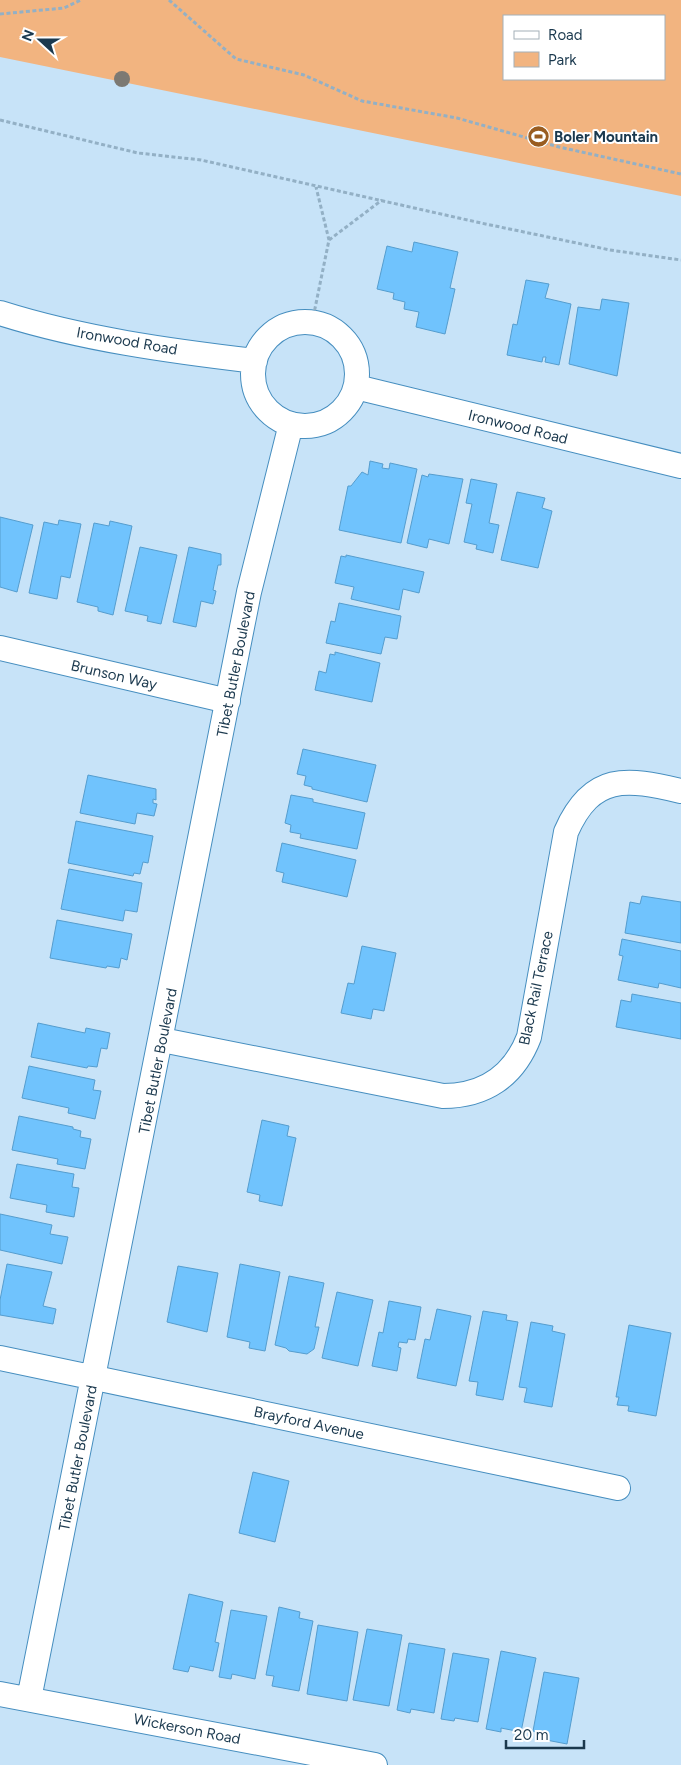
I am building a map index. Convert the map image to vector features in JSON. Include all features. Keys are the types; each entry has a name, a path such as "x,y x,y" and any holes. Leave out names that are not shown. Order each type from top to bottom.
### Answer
{"street":[{"name":"Ironwood Road","path":"0,313 37,325 198,354 255,361"},
{"path":"312,323 333,330 344,338 352,350 356,364 356,387 347,406 324,423 310,426 291,424 273,416 258,397 253,373 255,361 264,342 280,329 292,324 312,323"},
{"name":"Ironwood Road","path":"356,387 681,466"},
{"name":"Tibet Butler Boulevard","path":"29,1699 162,1040 249,592 291,424"},
{"name":"Brunson Way","path":"0,648 228,701"},
{"name":"Black Rail Terrace","path":"162,1040 443,1096 459,1096 490,1087 514,1066 529,1037 566,832 575,812 588,796 607,786 628,781 649,783 681,791"},
{"name":"Brayford Avenue","path":"0,1358 618,1488"},
{"name":"Wickerson Road","path":"0,1694 375,1765"}],"path":[{"path":"0,14 64,8 81,0"},
{"path":"169,0 236,59 304,75 362,101 457,118 559,147 681,174"},
{"path":"0,120 138,154 200,160 610,250 681,260"},
{"path":"312,323 329,240 316,186"},
{"path":"329,240 382,200"}],"green space":[{"name":"Boler Mountain","path":"0,0 681,0 681,196 0,57"}],"building":[{"path":"414,242 458,252 450,288 455,289 445,334 416,327 419,312 404,309 405,302 393,299 394,293 377,289 387,246 412,252"},
{"path":"526,280 549,284 545,298 571,304 559,365 545,362 546,357 543,357 542,362 507,355 513,324 517,325"},
{"path":"602,299 629,303 617,376 569,364 578,307 600,310"},
{"path":"370,461 383,464 382,468 389,469 390,463 417,469 401,543 339,530 348,486 351,486 362,472 368,475"},
{"path":"429,474 463,479 449,544 429,539 427,548 407,543 422,475 428,477"},
{"path":"471,479 497,484 489,523 499,525 493,553 476,549 477,545 464,542 472,504 466,503"},
{"path":"517,492 545,498 542,508 552,511 538,568 501,560"},
{"path":"0,517 33,525 17,592 0,587"},
{"path":"59,520 81,524 70,578 61,576 57,599 29,593 44,522 58,525"},
{"path":"110,521 132,526 113,615 98,611 98,607 77,602 94,523 109,526"},
{"path":"140,547 177,555 161,624 147,621 148,616 125,611"},
{"path":"189,547 221,554 221,565 218,565 213,590 216,591 213,604 201,601 196,627 173,622"},
{"path":"346,555 424,572 419,593 403,589 399,610 351,599 354,587 335,583 341,556 346,557"},
{"path":"339,603 401,616 397,639 385,637 381,654 326,643 331,621 335,622"},
{"path":"335,652 380,663 372,702 315,690 319,671 326,673 330,654 335,655"},
{"path":"303,749 376,765 367,802 312,789 312,787 304,785 306,776 297,774"},
{"path":"88,775 156,789 156,800 153,799 153,803 157,804 154,816 137,813 135,824 80,813"},
{"path":"291,795 313,799 313,802 365,813 357,849 300,838 301,834 290,832 291,825 285,823"},
{"path":"76,821 153,836 148,863 143,862 140,874 134,873 133,876 68,863"},
{"path":"282,843 356,860 347,897 282,882 284,873 276,871"},
{"path":"69,869 142,883 137,912 125,910 123,921 61,909"},
{"path":"642,896 681,902 681,943 625,933 630,902 640,904"},
{"path":"57,920 132,934 127,960 121,958 119,968 107,966 106,968 50,958"},
{"path":"622,939 681,951 681,988 659,983 658,988 618,980 623,956 619,955"},
{"path":"362,946 396,953 384,1011 373,1009 371,1019 341,1013 348,983 354,984"},
{"path":"632,994 681,1003 681,1039 616,1027 621,1000 631,1002"},
{"path":"38,1023 85,1033 86,1028 110,1033 107,1049 101,1048 97,1067 88,1066 87,1068 31,1057"},
{"path":"29,1066 95,1080 93,1090 101,1091 95,1119 68,1113 69,1108 22,1098"},
{"path":"19,1116 73,1127 73,1129 81,1131 80,1137 91,1139 85,1169 57,1164 58,1159 12,1150"},
{"path":"262,1120 289,1126 287,1136 296,1138 282,1206 259,1201 260,1195 247,1192"},
{"path":"17,1164 74,1174 72,1187 79,1188 74,1217 46,1212 47,1205 10,1198"},
{"path":"0,1214 52,1225 50,1234 68,1237 62,1264 0,1250"},
{"path":"7,1264 52,1272 43,1306 56,1309 53,1324 0,1315 0,1300"},
{"path":"240,1264 280,1272 265,1351 249,1348 250,1342 227,1337"},
{"path":"178,1266 218,1273 207,1332 167,1322"},
{"path":"289,1276 324,1283 315,1327 319,1327 314,1349 307,1354 289,1351 286,1348 275,1345"},
{"path":"337,1292 373,1300 358,1366 322,1358"},
{"path":"389,1301 421,1307 415,1340 408,1339 407,1343 399,1342 398,1347 401,1348 397,1371 372,1366 379,1332 383,1333"},
{"path":"437,1309 471,1316 456,1386 417,1378 425,1339 430,1340"},
{"path":"483,1311 507,1315 506,1320 518,1322 503,1400 476,1395 478,1382 469,1381"},
{"path":"531,1322 553,1326 552,1331 565,1334 552,1407 524,1402 527,1388 519,1387"},
{"path":"629,1325 671,1333 656,1416 628,1411 629,1406 617,1405 619,1397 616,1397"},
{"path":"253,1472 289,1481 275,1542 239,1533"},
{"path":"189,1594 223,1602 215,1642 219,1643 213,1671 190,1666 188,1672 173,1669"},
{"path":"279,1607 300,1612 299,1618 313,1621 299,1691 272,1686 274,1676 266,1675"},
{"path":"231,1610 267,1616 255,1679 232,1674 231,1679 219,1677"},
{"path":"318,1625 358,1632 347,1701 307,1694"},
{"path":"367,1629 402,1635 389,1706 353,1700"},
{"path":"409,1643 445,1649 434,1713 411,1709 410,1713 397,1710"},
{"path":"501,1651 536,1658 521,1732 501,1728 501,1732 486,1729"},
{"path":"453,1653 489,1659 478,1722 455,1718 454,1721 441,1719"},
{"path":"544,1672 579,1678 567,1744 541,1739 542,1733 533,1731"}],"place":[{"name":"Boler Mountain","path":"538,137"}]}
